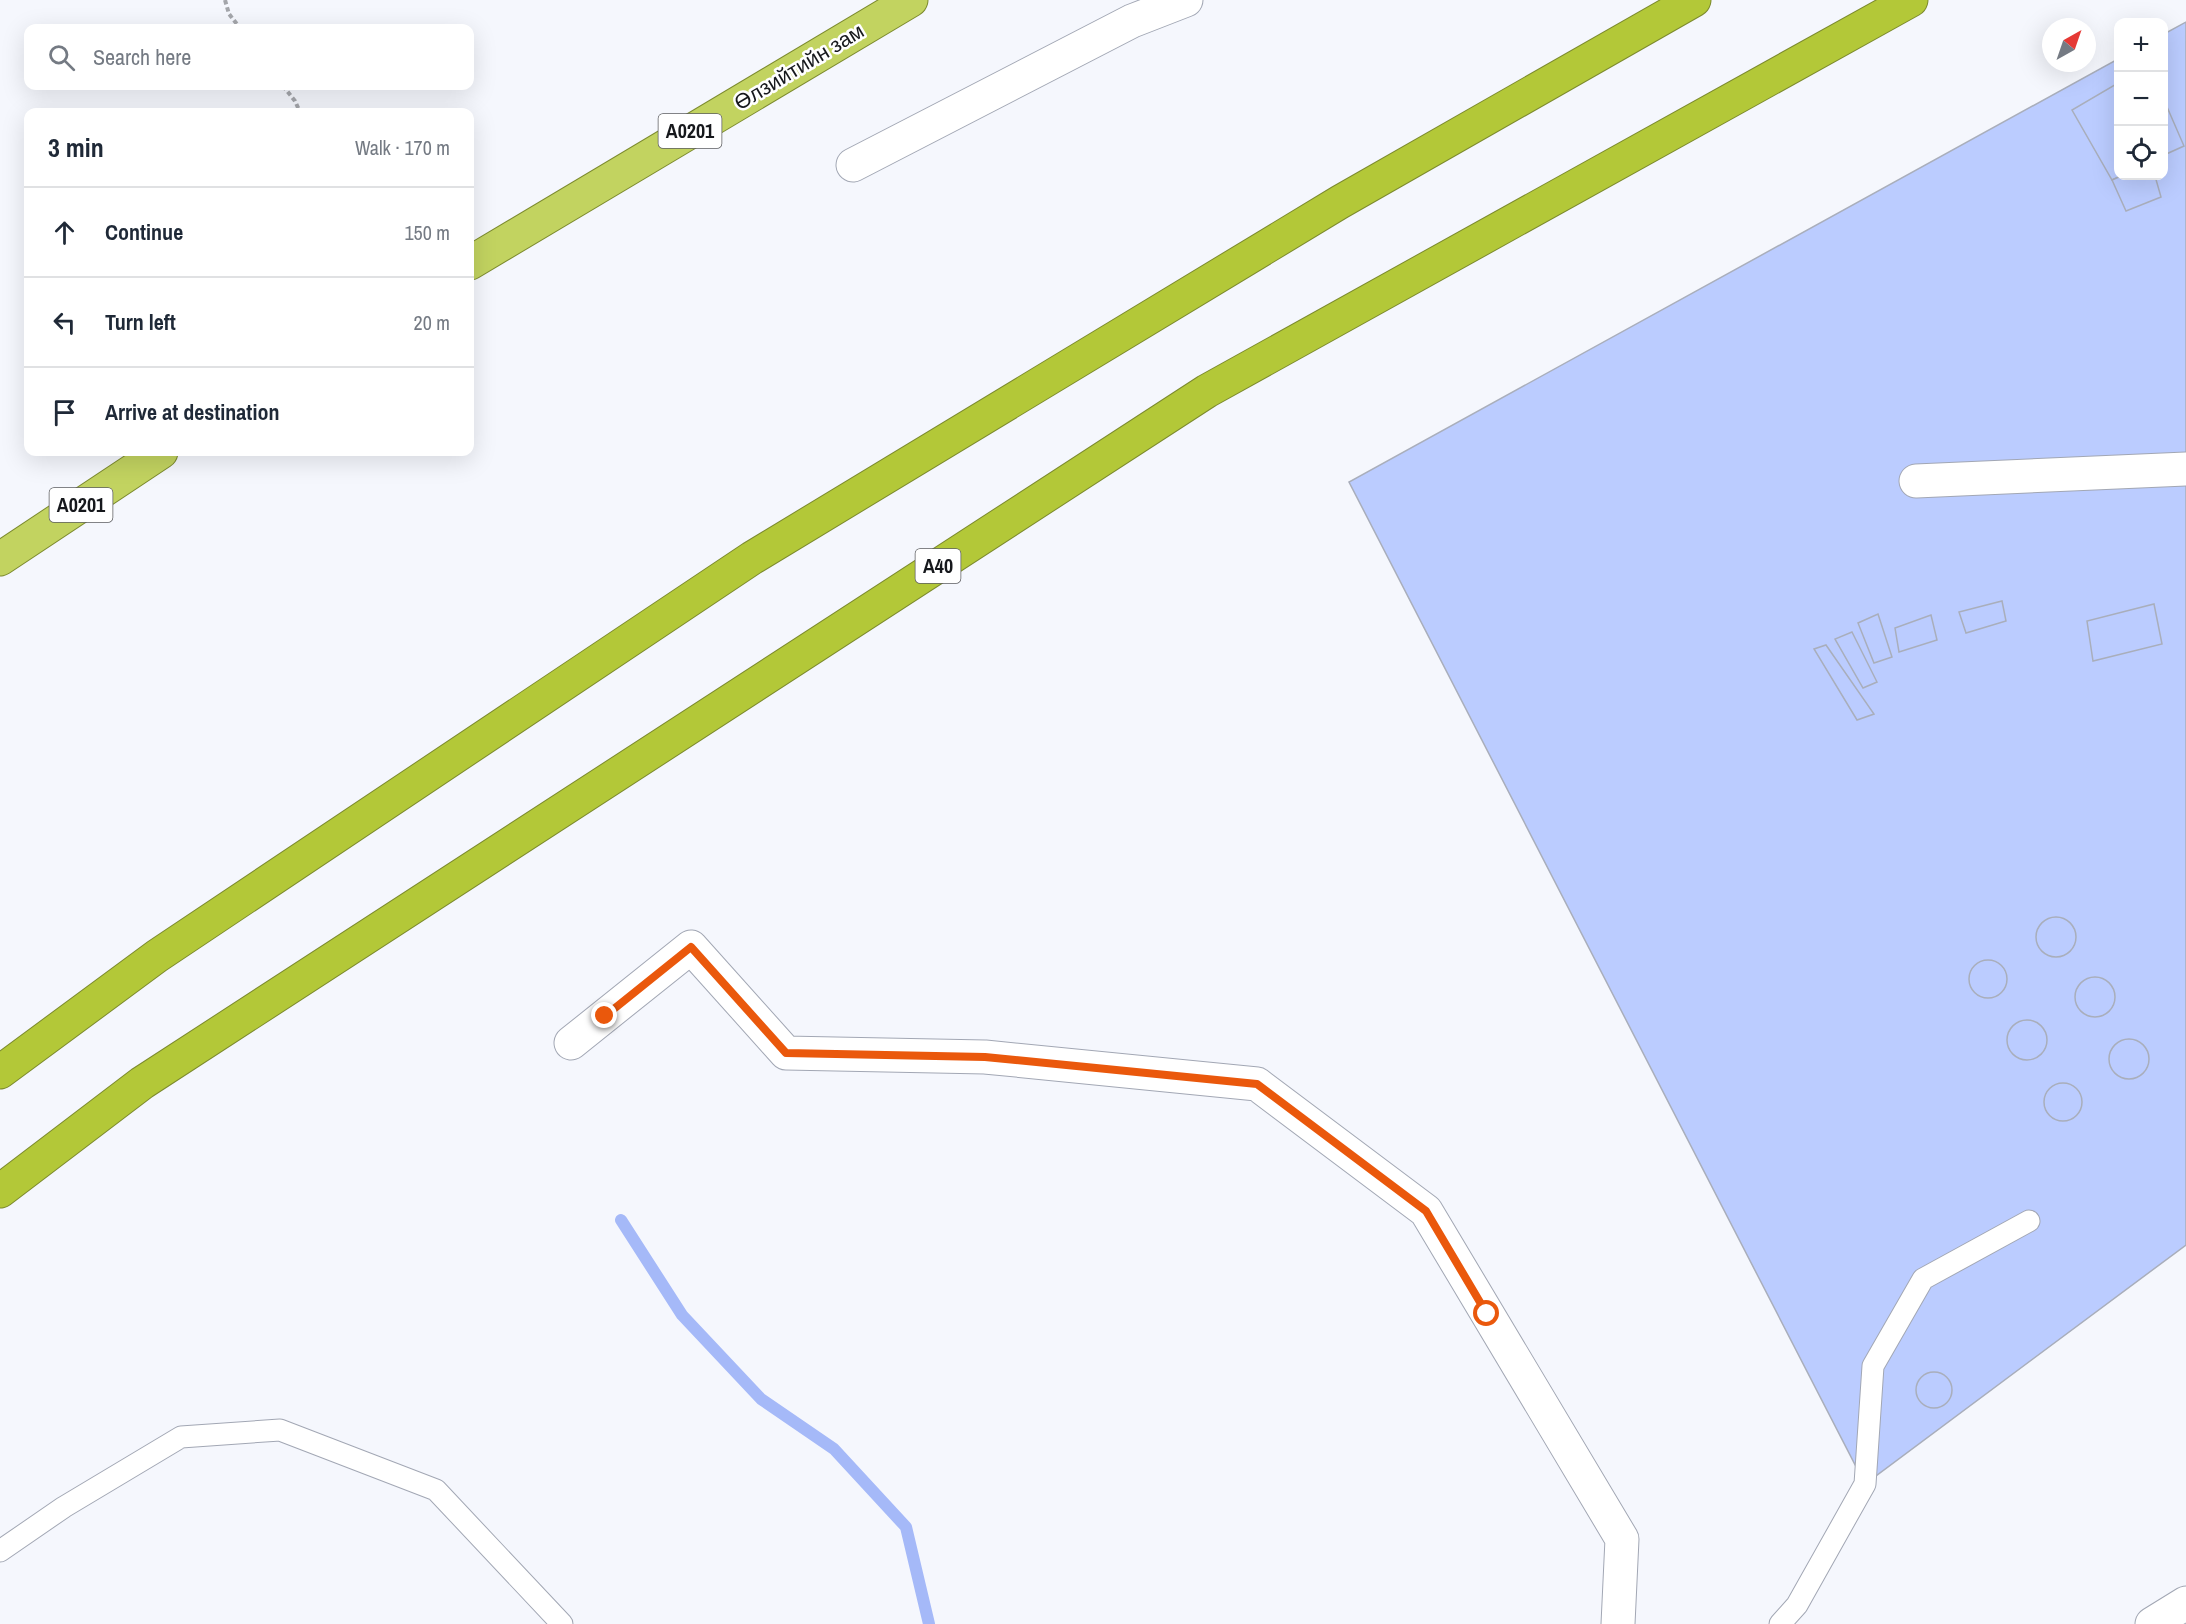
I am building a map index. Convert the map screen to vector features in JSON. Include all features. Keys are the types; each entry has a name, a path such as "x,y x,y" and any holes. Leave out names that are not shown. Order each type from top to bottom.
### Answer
{"highway":[{"name":"Өлзийтийн зам","path":"474,261 911,0"},
{"path":"0,1072 156,957 752,558 1340,202 1694,0"},
{"name":"A40","path":"0,1191 142,1083 1207,391 1911,0"},
{"name":"A0201","path":"0,559 155,456"}],"street":[{"path":"853,165 1132,21 1186,0"},
{"path":"1916,481 2186,469"},
{"path":"571,1043 691,947 786,1053 985,1057 1257,1084 1426,1211 1622,1539 1618,1624"},
{"path":"2152,1624 2186,1603"}],"lane":[{"path":"1780,1624 1797,1605 1865,1484 1873,1366 1923,1279 2029,1221"},
{"path":"0,1551 64,1507 181,1437 280,1430 436,1490 562,1624"}],"path":[{"path":"225,0 229,14 237,24"},
{"path":"286,90 298,108"}],"building":[{"path":"2186,22 2186,1245 1865,1484 1349,482 2114,61 2114,180 2168,180 2168,32"},
{"path":"2114,85 2114,179 2112,180 2072,110"},
{"path":"2168,109 2184,146 2168,153"},
{"path":"2112,180 2156,180 2161,197 2126,211"},
{"path":"2002,601 2006,621 1966,633 1959,612"},
{"path":"2154,604 2162,644 2093,661 2087,621"},
{"path":"1878,614 1892,657 1874,663 1858,623"},
{"path":"1931,615 1937,640 1899,652 1895,628"},
{"path":"1852,632 1877,682 1863,688 1835,639"},
{"path":"1826,645 1874,714 1857,720 1814,649"},
{"path":"2056,917 2070,923 2076,937 2070,951 2056,957 2042,951 2036,937 2042,923"},
{"path":"1988,960 2002,965 2007,979 2002,993 1988,998 1974,993 1969,979 1974,965"},
{"path":"2095,977 2109,983 2115,997 2109,1011 2095,1017 2081,1011 2075,997 2081,983"},
{"path":"2027,1020 2041,1026 2047,1040 2041,1054 2027,1060 2013,1054 2007,1040 2013,1026"},
{"path":"2129,1039 2137,1040 2143,1045 2148,1051 2148,1067 2143,1073 2137,1078 2129,1079 2121,1078 2115,1073 2110,1067 2109,1059 2110,1051 2115,1045 2121,1040"},
{"path":"2063,1083 2070,1084 2076,1089 2081,1095 2081,1109 2076,1115 2070,1120 2063,1121 2056,1120 2050,1115 2045,1109 2044,1102 2045,1095 2050,1089 2056,1084"},
{"path":"1934,1372 1947,1377 1952,1390 1947,1403 1934,1408 1921,1403 1916,1390 1921,1377"}],"waterway":[{"path":"621,1220 682,1315 761,1399 834,1449 906,1527 929,1624"}],"route":[{"path":"605,1016 691,947 786,1053 985,1057 1257,1084 1426,1211 1487,1314"}]}
